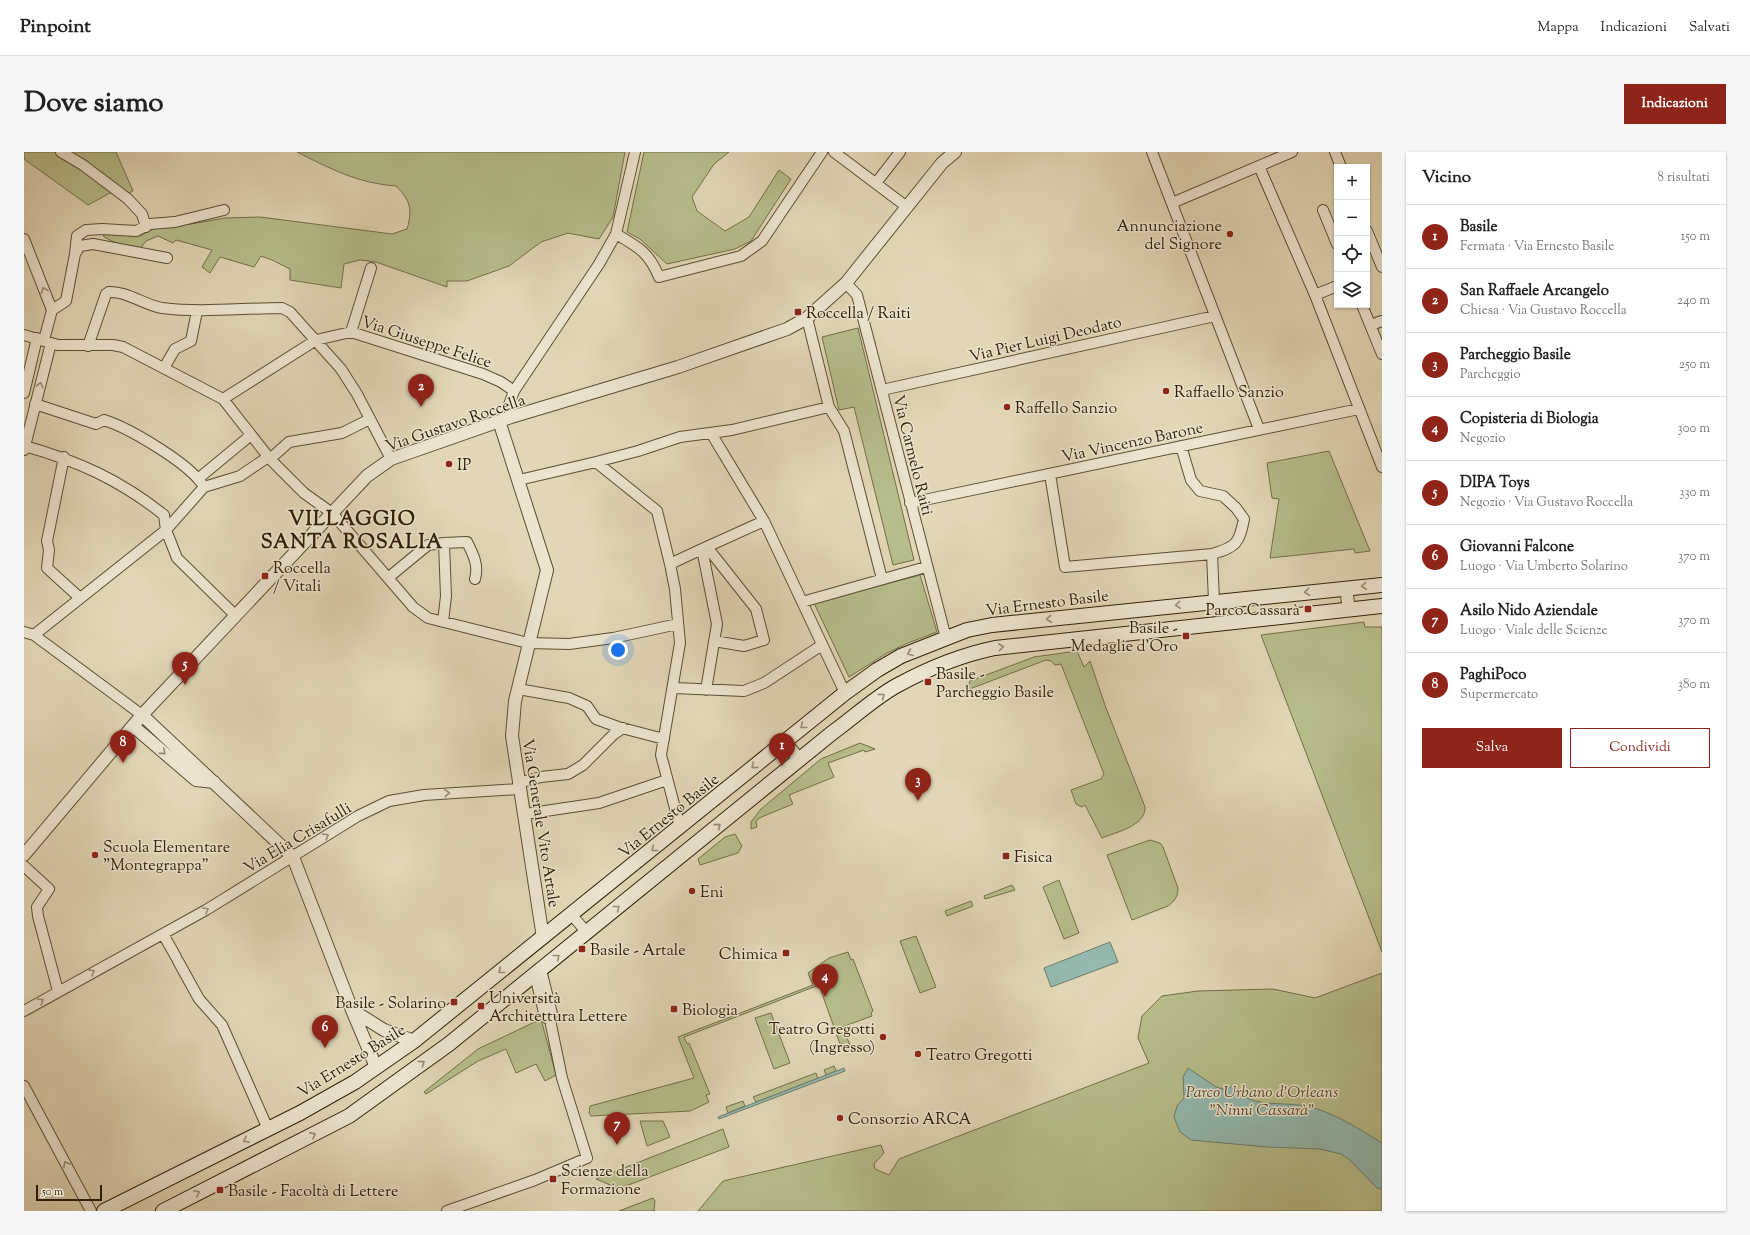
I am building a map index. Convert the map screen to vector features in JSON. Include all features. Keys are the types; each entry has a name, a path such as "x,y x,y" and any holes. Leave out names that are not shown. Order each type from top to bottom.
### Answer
{"main road":[{"name":"Via Ernesto Basile","path":"104,1211 268,1129 336,1093 414,1041 680,828 784,741 877,670 901,656 967,630 992,625 1214,601 1382,585"},
{"path":"163,1211 349,1116 449,1044 798,759 895,687 922,673 973,652 995,648 1382,606"}],"street":[{"path":"61,152 83,165 128,199 142,214 146,227"},
{"path":"511,417 509,405 514,391 600,264 616,234 635,152"},
{"path":"616,234 637,246 652,260 658,277 741,256 762,241 822,152"},
{"path":"834,152 907,207"},
{"path":"876,183 900,152"},
{"name":"Via Gustavo Roccella","path":"24,855 142,715 367,476 391,458 511,417 678,367 787,329 807,318 846,283 942,163 954,152"},
{"path":"1152,152 1259,429"},
{"path":"1172,203 1292,152"},
{"path":"1334,152 1340,164"},
{"path":"1259,166 1315,295 1382,467"},
{"path":"52,310 66,301 77,236 86,230 102,229 136,231 150,224 175,222 224,210"},
{"path":"1323,210 1334,237"},
{"path":"1369,236 1382,267"},
{"path":"24,240 52,310 44,340 24,393"},
{"path":"75,254 80,246 93,244 167,258"},
{"path":"351,332 370,268"},
{"name":"Via Carmelo Raiti","path":"846,283 858,295 926,567 946,638"},
{"path":"1315,295 1334,287"},
{"path":"88,346 106,294 109,292 116,292 160,307 197,311 282,308 290,312 342,369 391,458"},
{"path":"1363,308 1382,354"},
{"path":"164,368 175,349 191,341 197,311"},
{"name":"Via Pier Luigi Deodato","path":"882,390 1215,316"},
{"path":"807,318 828,406 844,431 882,579"},
{"path":"1371,325 1382,321"},
{"name":"Via Giuseppe Felice","path":"223,399 316,340 351,332 483,374 501,382 514,391"},
{"path":"24,336 44,340 58,345 113,345 123,347 223,399 269,458 304,492 332,513 389,577 413,607 428,618 528,643 569,644 613,638 678,624"},
{"path":"44,340 35,404 24,448 64,457 120,484 164,515 166,530 177,558 235,615"},
{"path":"35,404 96,424 104,420 146,441 180,463 201,483"},
{"path":"518,480 638,451 680,437 732,430 828,406"},
{"name":"Via Vincenzo Barone","path":"910,503 1359,409"},
{"path":"201,483 240,476 269,458 289,442 342,433 370,419"},
{"name":"Via Generale Vito Artale","path":"499,421 547,570 515,701 512,736 543,938"},
{"path":"710,433 764,521 845,694"},
{"path":"251,435 201,483 166,530 80,598 29,633 142,715 293,857 352,1010 376,1067"},
{"path":"1050,474 1066,567 1212,554 1231,548 1241,535 1244,519 1236,508 1223,496 1200,491 1191,480 1181,446"},
{"path":"64,457 47,541 49,550 46,568 80,598"},
{"path":"596,462 657,511 670,564 675,589 680,643 674,688 661,755 680,828"},
{"path":"670,564 764,521"},
{"path":"389,577 428,545 467,542 475,557 477,572 475,579"},
{"path":"443,622 446,596 444,543"},
{"path":"704,548 718,624 706,690"},
{"path":"704,548 756,609 764,640 744,646 714,642"},
{"path":"1212,554 1214,601"},
{"path":"802,602 926,567"},
{"path":"1346,588 1348,610"},
{"path":"674,688 744,691 764,683 822,645"},
{"path":"518,689 569,698 586,706 596,719 664,739"},
{"path":"133,726 196,780 214,782"},
{"name":"Via Elia Crisafulli","path":"24,1011 206,910 358,816 389,801 424,794 519,786 541,777 568,774 584,765 614,734 623,728"},
{"path":"784,741 798,759"},
{"path":"525,814 599,803 667,780"},
{"path":"24,866 49,889 37,907 38,916 58,991"},
{"path":"572,915 587,932"},
{"path":"163,934 199,999 222,1025 268,1129"},
{"path":"447,1211 535,1180 587,1158 562,1078 538,972"},
{"path":"352,1010 384,1030 414,1041"},
{"path":"24,1086 27,1100 91,1211"}],"green space":[{"path":"24,152 116,152 133,191 127,194 110,193 88,205 24,159"},
{"path":"297,152 625,152 613,217 599,239 568,233 541,242 509,266 467,281 447,281 447,287 376,262 360,260 344,264 341,288 290,280 290,269 261,256 254,267 220,257 210,273 202,267 212,250 176,240 173,243 158,236 146,241 140,249 118,244 104,237 102,232 140,236 159,226 191,224 225,218 260,217 392,234 407,229 410,216 409,205 396,186 369,182 345,174"},
{"path":"644,152 729,152 714,164 692,197 697,211 725,231 749,217 779,170 791,179 751,241 735,249 667,264 640,239 627,232"},
{"path":"858,328 914,560 893,565 854,407 839,410 822,337"},
{"path":"1329,451 1370,551 1355,553 1354,549 1270,558 1279,499 1272,498 1267,463"},
{"path":"920,575 937,632 887,653 849,677 814,603"},
{"path":"1364,622 1365,627 1382,627 1382,952 1261,635"},
{"path":"1077,651 1084,667 1090,661 1106,708 1145,807 1144,814 1136,824 1102,838 1085,805 1082,807 1076,804 1071,790 1101,779 1104,774 1061,664 1055,665 1051,661 1046,660 967,690 970,681 1034,657"},
{"path":"860,743 875,749 865,752 864,750 828,763 834,777 789,795 793,804 759,818 756,822 757,827 751,829 751,822 761,809 821,759"},
{"path":"735,834 742,846 738,853 700,865 698,859 725,837"},
{"path":"1150,840 1160,843 1163,847 1178,888 1177,896 1168,906 1132,920 1107,855"},
{"path":"1059,880 1079,933 1064,939 1043,887"},
{"path":"1012,885 1015,890 985,899 984,896"},
{"path":"971,901 973,906 947,916 945,911"},
{"path":"916,936 936,987 920,993 900,941"},
{"path":"848,952 851,960 853,959 873,1011 871,1013 872,1016 842,1027 851,1047 844,1050 842,1043 840,1044 819,985 684,1037 687,1044 689,1043 710,1094 706,1095 709,1102 690,1111 591,1116 589,1113 590,1106 694,1078 678,1037 813,985 808,973 829,958"},
{"name":"Parco Urbano d'Orleans \"Ninni Cassarà\"","path":"1382,973 1382,1211 698,1211 723,1181 881,1145 884,1153 874,1164 875,1169 889,1175 899,1159 1149,1063 1138,1038 1142,1016 1162,996 1198,991 1273,989 1315,998"},
{"path":"771,1013 790,1063 774,1069 755,1018"},
{"path":"541,1019 556,1075 545,1081 536,1064 516,1073 506,1049 478,1061 426,1094 424,1092 478,1049"},
{"path":"834,1066 836,1071 826,1075 824,1070"},
{"path":"816,1073 818,1079 756,1102 753,1097"},
{"path":"743,1101 745,1106 728,1113 726,1107"},
{"path":"640,1121 663,1121 670,1137 647,1146"},
{"path":"723,1129 729,1147 623,1187 617,1188 596,1179"},
{"path":"653,1198 655,1201 654,1211 619,1211"}],"water":[{"path":"1110,942 1118,962 1051,987 1044,968"},
{"path":"844,1068 845,1071 719,1119 718,1117"},
{"path":"1188,1068 1216,1087 1226,1090 1233,1085 1247,1098 1255,1101 1303,1106 1320,1110 1348,1122 1382,1143 1382,1189 1377,1188 1350,1160 1341,1154 1320,1149 1267,1147 1191,1140 1180,1132 1174,1117 1177,1106 1184,1098 1183,1077"}],"place":[{"name":"Annunciazione del Signore","path":"1230,234"},
{"name":"Roccella / Raiti","path":"798,312"},
{"name":"Raffaello Sanzio","path":"1166,391"},
{"name":"San Raffaele Arcangelo","path":"421,407"},
{"name":"Raffello Sanzio","path":"1007,407"},
{"name":"IP","path":"449,464"},
{"name":"Roccella / Vitali","path":"265,576"},
{"name":"Parco Cassarà","path":"1308,609"},
{"name":"Basile - Medaglie d'Oro","path":"1186,636"},
{"name":"Basile - Parcheggio Basile","path":"928,682"},
{"name":"DIPA Toys","path":"185,685"},
{"name":"PaghiPoco","path":"123,763"},
{"name":"Basile","path":"782,766"},
{"name":"Parcheggio Basile","path":"918,801"},
{"name":"Scuola Elementare \"Montegrappa\"","path":"95,855"},
{"name":"Fisica","path":"1006,856"},
{"name":"Eni","path":"692,891"},
{"name":"Basile - Artale","path":"582,949"},
{"name":"Chimica","path":"786,953"},
{"name":"Copisteria di Biologia","path":"825,997"},
{"name":"Basile - Solarino","path":"454,1002"},
{"name":"Università Architettura Lettere","path":"481,1006"},
{"name":"Biologia","path":"674,1009"},
{"name":"Teatro Gregotti (Ingresso)","path":"883,1037"},
{"name":"Giovanni Falcone","path":"325,1048"},
{"name":"Teatro Gregotti","path":"918,1054"},
{"name":"Consorzio ARCA","path":"840,1118"},
{"name":"Asilo Nido Aziendale","path":"617,1145"},
{"name":"Scienze della Formazione","path":"553,1179"},
{"name":"Basile - Facoltà di Lettere","path":"220,1190"}],"district":[{"name":"VILLAGGIO SANTA ROSALIA","path":"352,530"}]}
